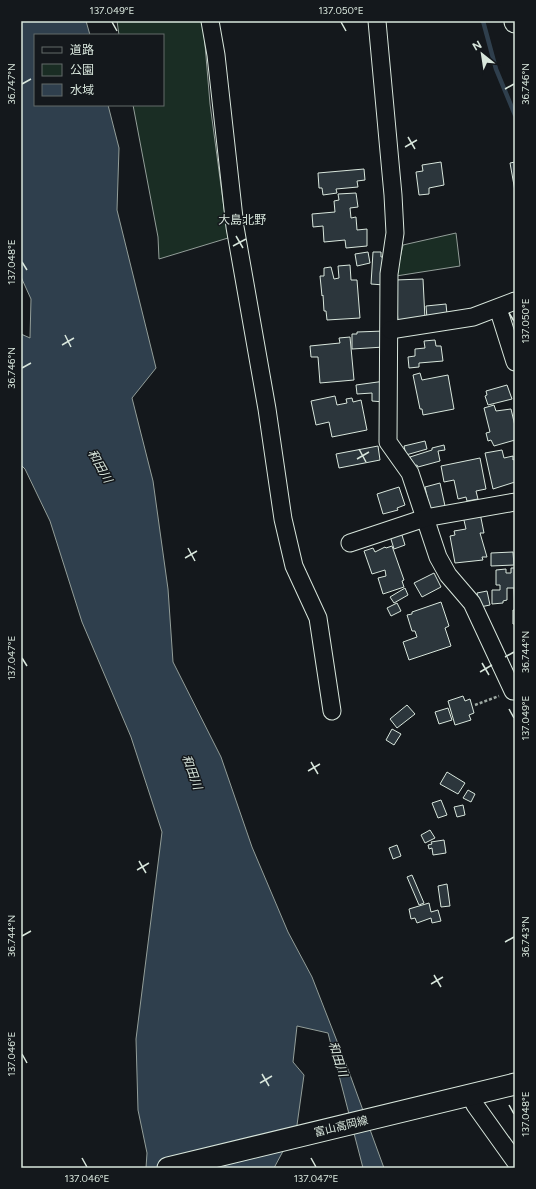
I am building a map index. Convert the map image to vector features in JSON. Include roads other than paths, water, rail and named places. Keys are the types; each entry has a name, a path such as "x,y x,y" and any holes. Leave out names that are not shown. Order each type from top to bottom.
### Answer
{"main road":[{"name":"富山高岡線","path":"168,1168 515,1084"}],"street":[{"path":"210,21 216,55 235,227 267,409 283,519 294,566 318,618 332,711"},
{"path":"377,21 393,195 395,234 389,274 390,330 388,442 410,473 438,557 448,575 472,603 514,691"},
{"path":"390,330 473,317 515,301"},
{"path":"498,308 515,362"},
{"path":"350,543 425,518 515,502"},
{"path":"468,1096 515,1161"}],"water":[{"name":"和田川","path":"21,21 86,21 90,34 34,34 34,106 108,106 119,148 117,210 156,368 132,398 153,481 168,589 173,662 221,757 252,847 288,932 312,977 384,1168 363,1168 328,1033 297,1026 293,1062 304,1075 297,1125 274,1168 146,1168 147,1153 138,1110 136,1039 162,832 131,737 82,622 50,521 25,469 21,465 21,334 30,338 31,299 21,277"}],"waterway":[{"path":"483,21 496,69 515,115"}],"district":[{"name":"大島北野","path":"242,220"}]}
